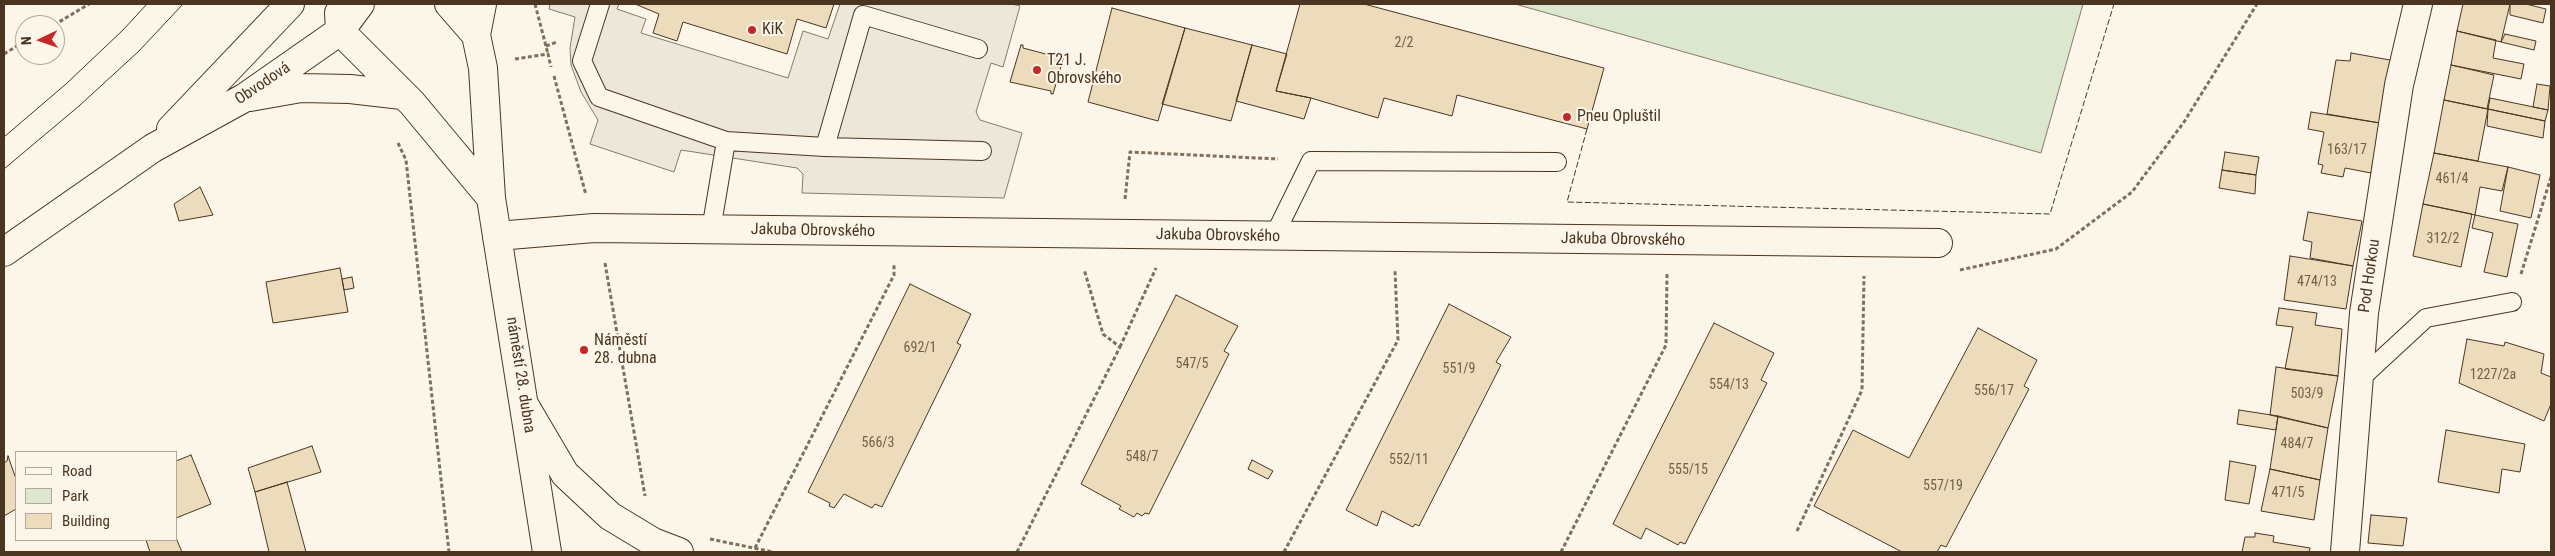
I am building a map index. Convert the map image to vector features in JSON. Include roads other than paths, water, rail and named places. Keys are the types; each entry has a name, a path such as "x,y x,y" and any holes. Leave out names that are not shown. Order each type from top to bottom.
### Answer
{"street":[{"name":"Obvodová","path":"153,148 290,4"},
{"path":"338,4 340,31 412,103 492,198"},
{"name":"Obvodová","path":"4,252 153,148 244,98 340,31 360,4"},
{"name":"náměstí 28. dubna","path":"449,4 476,35"},
{"name":"náměstí 28. dubna","path":"482,4 476,35 483,68 492,198 547,552"},
{"name":"Pod Horkou","path":"2345,552 2364,313 2399,85 2418,4"},
{"path":"244,98 301,88 350,89 402,95"},
{"name":"Jakuba Obrovského","path":"497,236 594,228 1938,243"},
{"path":"525,406 566,474 610,516 653,542 679,552"}],"lane":[{"path":"600,4 582,61 599,97 726,141 826,147 982,151"},
{"path":"826,147 863,15 978,49"},
{"path":"711,230 726,141"},
{"path":"1274,236 1310,161 1557,162"},
{"path":"2359,380 2426,318 2512,302"}],"tram line":[{"path":"4,137 66,84 123,30 147,4"},
{"path":"4,169 79,106 139,51 183,4"}],"place":[{"name":"KiK","path":"752,30"},
{"name":"T21 J. Obrovského","path":"1037,70"},
{"name":"Pneu Opluštil","path":"1567,117"},
{"name":"Náměstí 28. dubna","path":"584,350"}]}
